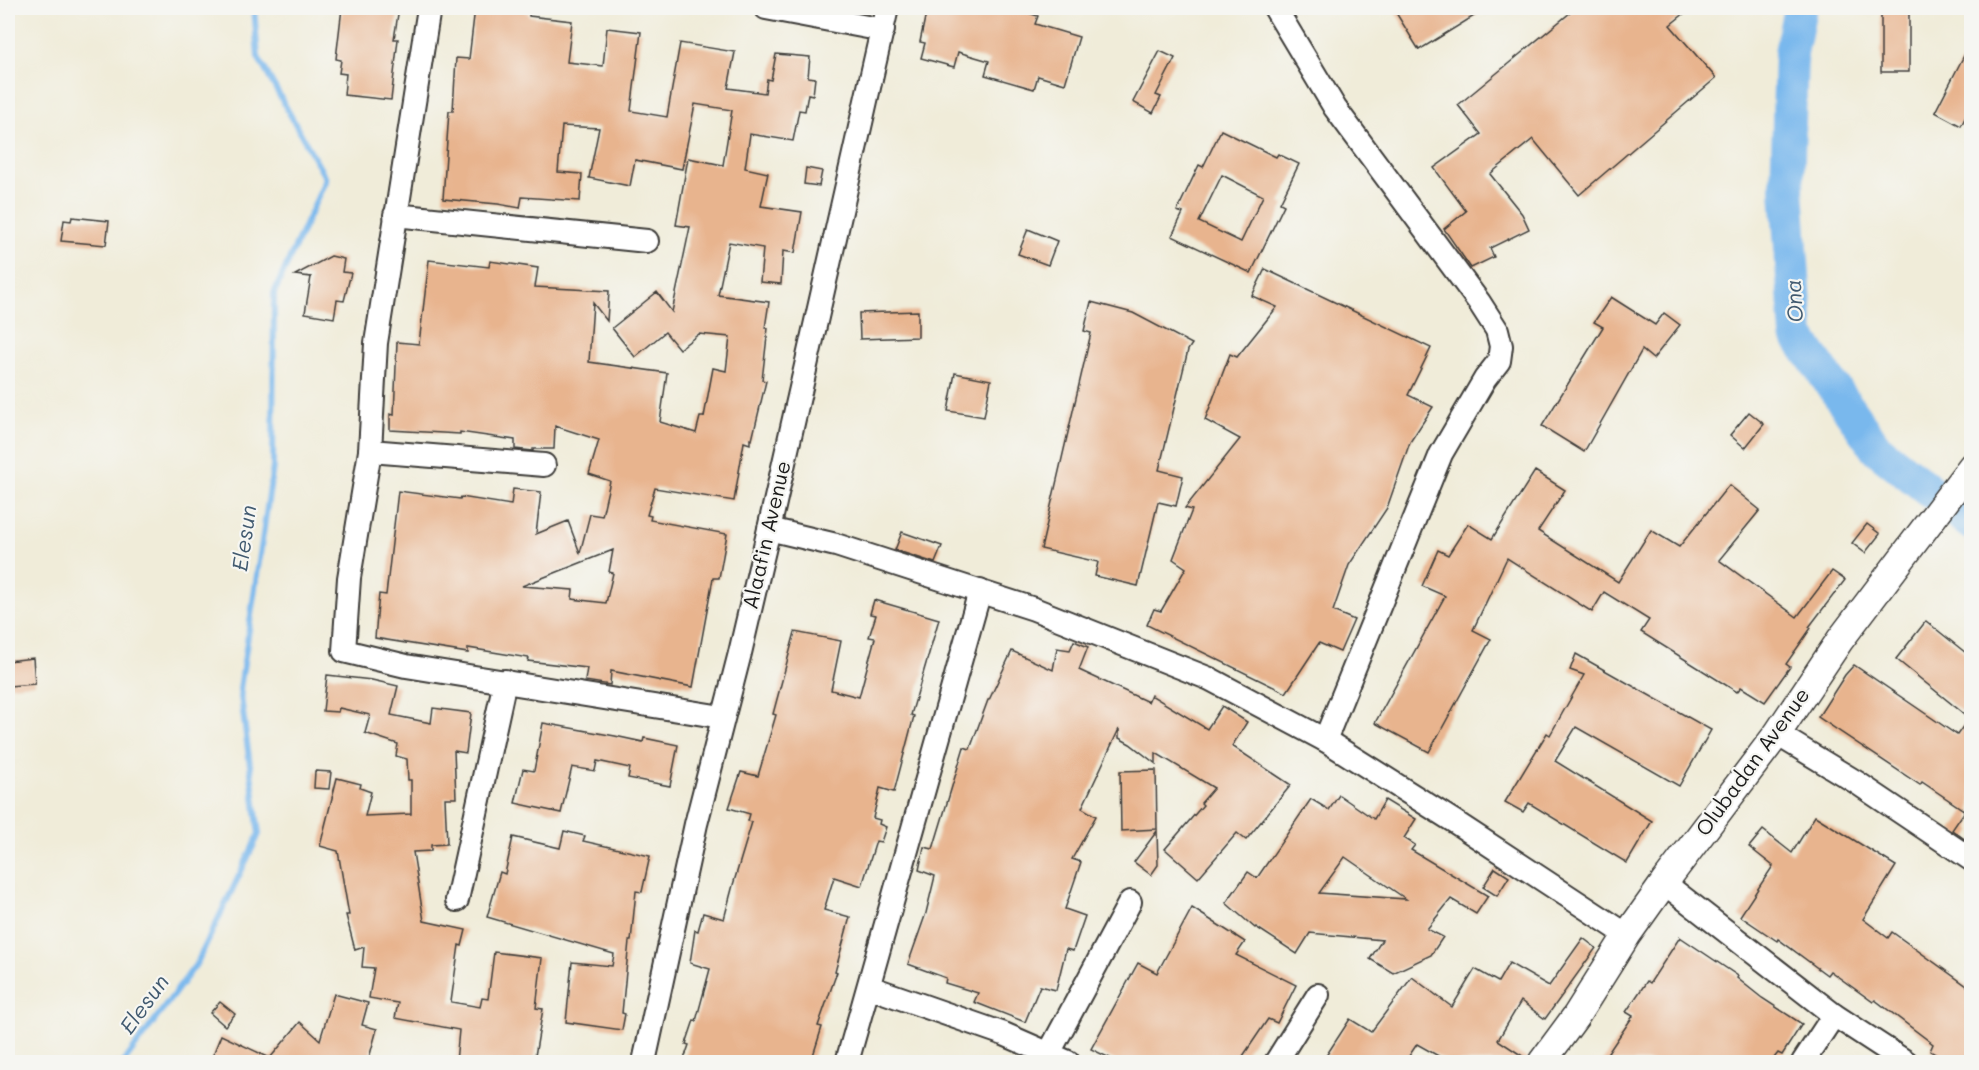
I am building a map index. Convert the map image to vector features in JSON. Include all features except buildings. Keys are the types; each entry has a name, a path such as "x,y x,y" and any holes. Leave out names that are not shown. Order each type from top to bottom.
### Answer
{"street":[{"path":"429,8 376,342 370,451 349,578 344,651 386,663 722,717"},
{"path":"766,8 883,30"},
{"name":"Alaafin Avenue","path":"644,1062 696,824 769,530 887,8"},
{"path":"1275,8 1335,108 1479,302 1497,330 1501,346 1499,361 1485,379 1441,454 1325,740"},
{"path":"395,215 647,241"},
{"path":"370,451 544,465"},
{"name":"Olubadan Avenue","path":"1542,1062 1576,1016 1627,935 1664,883 1777,734 1840,640 1971,466"},
{"path":"769,530 836,545 980,591 1045,613 1210,679 1325,740 1627,935"},
{"path":"847,1062 980,591"},
{"path":"457,900 505,681"},
{"path":"1777,734 1856,782 1971,860"},
{"path":"1664,883 1834,1015 1906,1062"},
{"path":"869,987 1004,1034 1058,1058 1130,902"},
{"path":"1276,1062 1318,995"},
{"path":"1803,1062 1834,1015"}],"waterway":[{"name":"Elesun","path":"124,1062 197,963 259,834 240,689 273,467 274,293 326,179 258,57 254,8"},
{"name":"Ona","path":"1800,8 1791,53 1787,190 1797,335 1876,448 1972,524"}]}
